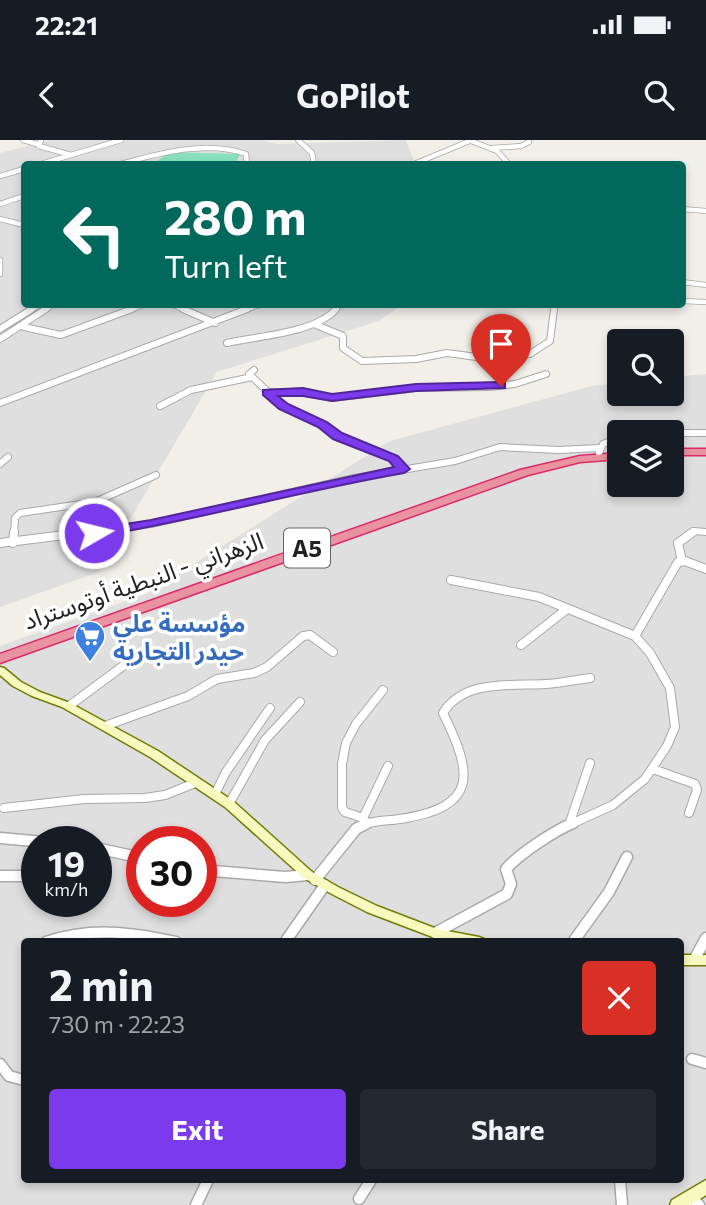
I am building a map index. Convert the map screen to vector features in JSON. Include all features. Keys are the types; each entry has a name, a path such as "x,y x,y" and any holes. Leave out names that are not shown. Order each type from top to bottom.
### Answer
{"highway":[{"name":"الزهراني - النبطية أوتوستراد","path":"0,651 515,471 599,451 607,452"},
{"path":"684,454 706,453"},
{"name":"الزهراني - النبطية أوتوستراد","path":"0,659 524,472 607,456"}],"street":[{"path":"23,140 39,142 71,155"},
{"path":"51,161 121,140"},
{"path":"298,140 312,153 313,161"},
{"path":"421,161 472,140 502,154 507,161"},
{"path":"130,161 169,148 201,142 239,146 246,154 247,161"},
{"path":"492,148 521,146 529,142"},
{"path":"0,176 21,170"},
{"path":"0,204 21,197"},
{"path":"686,209 706,211"},
{"path":"0,219 21,224"},
{"path":"0,260 0,274"},
{"path":"686,282 706,285"},
{"path":"686,302 704,301"},
{"path":"0,329 34,308"},
{"path":"0,339 48,308"},
{"path":"24,327 61,335 135,308"},
{"path":"180,308 215,323"},
{"path":"0,403 251,308"},
{"path":"227,343 314,324 332,317 338,308"},
{"path":"314,324 343,336 343,348 362,361 416,359 447,353 484,358 521,356 536,352 550,341 554,308"},
{"path":"160,406 191,390 253,373 267,392 284,407 323,425 338,436 393,459 404,469"},
{"path":"267,392 303,392 332,398 416,388 490,387 515,384 546,374"},
{"path":"684,433 706,433"},
{"path":"0,543 151,524 354,478 455,461 500,447 599,451 607,442"},
{"path":"0,464 8,457"},
{"path":"13,542 15,518 20,513 95,502 156,475"},
{"path":"682,561 678,543 694,531 706,532"},
{"path":"635,636 678,562 706,569"},
{"path":"435,933 507,894 511,884 507,866 570,822 613,805 639,786 667,746 676,719 670,688 650,653 635,636 539,597 451,580"},
{"path":"521,645 567,609"},
{"path":"105,726 188,696 217,679 254,673 267,667 303,636 310,635 333,652"},
{"path":"69,706 127,663"},
{"path":"0,670 17,684 69,706 154,754 215,794 316,880 372,909 435,933 459,938"},
{"path":"383,690 377,702 352,729 343,749 342,808 364,821 418,817 450,806 458,798 465,782 466,765 462,749 443,713 450,702 499,683 546,684 590,678"},
{"path":"229,804 265,740 300,702"},
{"path":"215,794 226,772 270,708"},
{"path":"570,822 590,763"},
{"path":"287,938 316,880 364,821 388,765"},
{"path":"653,769 685,779 696,786 689,813"},
{"path":"4,808 84,799 145,798 166,795 195,783"},
{"path":"0,838 21,840"},
{"path":"576,938 609,892 627,857"},
{"path":"217,871 316,880"},
{"path":"0,876 21,876"},
{"path":"58,938 93,930 148,938"},
{"path":"693,960 706,938"},
{"path":"692,1059 706,1063"},
{"path":"0,1064 9,1076 21,1079"},
{"path":"196,1205 207,1183"},
{"path":"359,1199 369,1183"},
{"path":"620,1183 622,1205"},
{"path":"689,1202 706,1187"}],"shaded area":[{"path":"50,140 261,140 277,144 406,140 414,161 21,161 21,308 398,308 379,321 217,372 99,572 0,607 0,153"},
{"path":"706,374 706,1205 0,1205 0,646 146,594 390,441 592,386 607,384 607,406 684,406 684,376"}],"green space":[{"path":"168,152 240,154 236,161 158,161"}],"place":[{"name":"مؤسسة علي حيدر التجاريه","path":"90,663"}],"route":[{"path":"94,533 151,524 404,469 393,459 338,436 323,425 284,407 267,392 303,392 332,398 416,388 501,386"}]}
